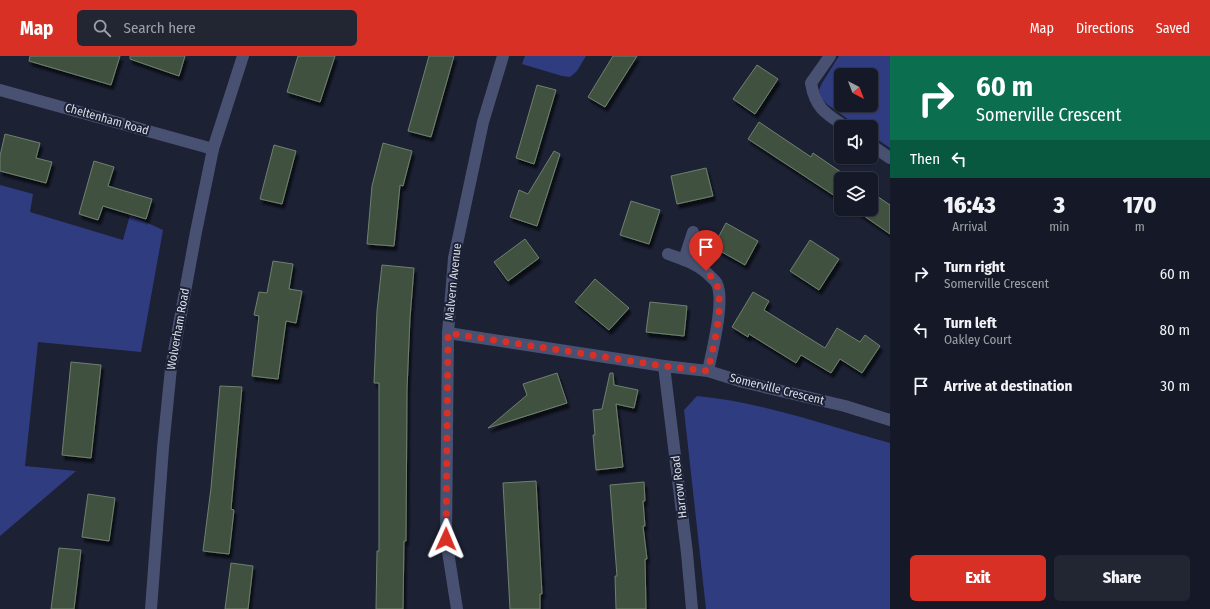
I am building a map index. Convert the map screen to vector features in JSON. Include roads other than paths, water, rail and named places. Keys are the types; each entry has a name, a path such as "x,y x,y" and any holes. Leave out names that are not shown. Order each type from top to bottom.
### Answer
{"street":[{"name":"Wolverham Road","path":"151,609 163,448 171,368 193,246 213,149 243,56"},
{"name":"Malvern Avenue","path":"457,609 446,539 448,333 454,258 484,122 503,56"},
{"path":"830,56 811,83 813,95 823,111 836,120"},
{"name":"Cheltenham Road","path":"0,90 213,149"},
{"path":"878,150 890,158"},
{"path":"684,260 693,232"},
{"path":"668,254 697,265 706,271 717,283 719,300 717,331 708,371"},
{"name":"Somerville Crescent","path":"448,333 664,366 708,371 743,382 845,406 890,420"},
{"name":"Harrow Road","path":"664,366 687,553 692,609"}]}
